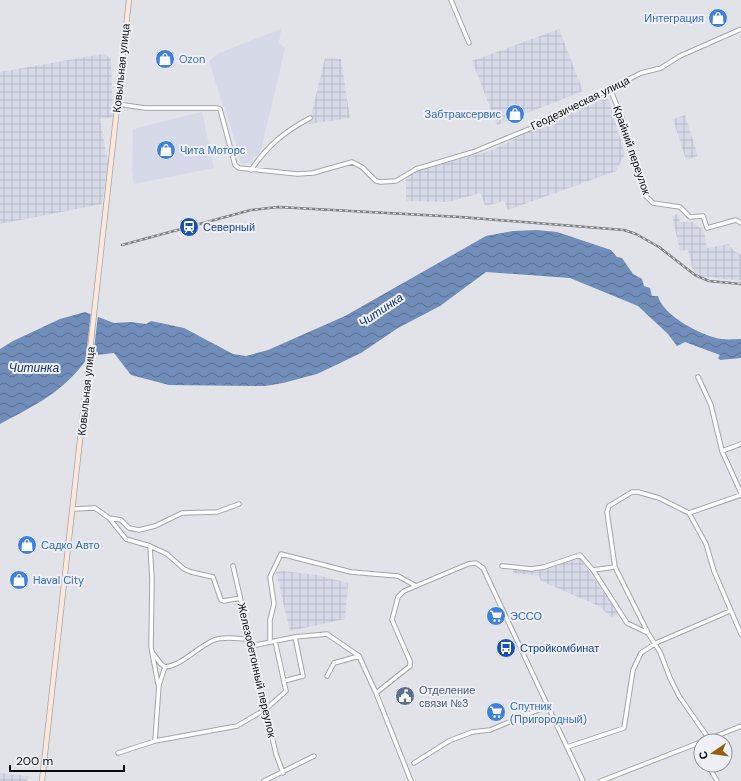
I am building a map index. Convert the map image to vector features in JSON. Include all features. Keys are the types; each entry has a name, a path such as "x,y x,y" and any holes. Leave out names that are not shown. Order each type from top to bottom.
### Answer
{"main road":[{"name":"Ковыльная улица","path":"42,781 129,0"}],"street":[{"path":"451,0 469,43"},
{"name":"Геодезическая улица","path":"251,170 297,174 313,173 352,162 362,168 376,181 396,181 416,169 473,152 509,137 641,73 661,68 680,56 741,29"},
{"name":"Крайний переулок","path":"610,89 623,120 629,147 645,195 653,203 680,207 690,217 703,216 707,228 736,220 741,223"},
{"path":"117,104 145,108 220,109 235,165 239,168 251,170 260,157 281,135 310,118"},
{"path":"689,513 741,494 722,451 711,405 698,378"},
{"path":"722,451 741,444"},
{"path":"705,733 679,696 656,643 648,633 615,567 608,508 632,492 638,492 659,498 689,513 706,544 714,571 741,634"},
{"path":"109,518 121,520 130,528 139,530 155,526 182,513 217,512 239,504"},
{"path":"73,509 94,508 109,518 126,539 150,546 167,554 184,569 191,572 213,576 221,600 224,601 240,598"},
{"path":"150,546 152,579 152,651 158,685 155,741"},
{"path":"270,642 270,620 274,604 270,578 281,554 351,572 398,576 416,586"},
{"path":"502,566 511,565 522,569 544,567 577,555 582,557 593,570 627,623 648,633"},
{"path":"376,693 410,666 410,661 392,620 398,597 404,591 468,564 476,563 483,568 583,781"},
{"name":"Железобетонный переулок","path":"233,566 276,754 283,773"},
{"path":"593,570 615,567"},
{"path":"567,747 624,728 633,670 641,653 656,643 730,611"},
{"path":"251,646 295,636 327,634 358,656 376,693 410,781"},
{"path":"284,681 303,676 295,636"},
{"path":"165,667 180,664 194,651 216,640 249,639"},
{"path":"118,753 155,741 237,726 266,710 286,694 275,641"},
{"path":"152,651 161,664 165,667"},
{"path":"327,676 334,663 358,656"},
{"path":"158,685 165,667"},
{"path":"414,763 449,741 472,732 490,730 548,706"},
{"path":"724,733 741,726"},
{"path":"601,781 693,745"},
{"path":"264,781 283,773 314,756"}],"shaded area":[{"path":"281,29 279,43 285,48 260,155 253,157 253,162 241,164 225,106 223,106 209,61 219,53"},
{"path":"559,29 583,91 497,125 472,61"},
{"path":"103,54 111,58 113,117 100,119 108,164 102,204 0,224 0,72"},
{"path":"325,58 341,59 350,118 309,124"},
{"path":"608,98 625,154 616,171 508,210 504,201 485,206 481,193 447,202 406,201 406,174 490,151 584,105"},
{"path":"202,112 214,168 134,184 132,170 133,129"},
{"path":"685,115 698,156 686,160 673,119"},
{"path":"678,214 680,222 693,222 704,231 707,248 729,244 734,251 741,254 741,281 701,276 693,270 688,250 680,251 672,216"},
{"path":"579,557 619,614 611,617 599,606 541,581 539,576 513,573 513,569 537,572"},
{"path":"283,571 318,575 348,583 345,619 290,631 276,572"},
{"path":"0,773 28,776 27,781 0,781"}],"water":[{"name":"Читинка","path":"537,230 557,232 611,250 617,257 622,258 633,274 642,279 644,286 650,288 652,296 658,296 661,303 667,310 684,324 694,330 714,337 724,339 741,339 741,358 720,360 718,358 720,355 685,342 677,346 668,334 638,306 570,278 486,272 440,306 398,328 361,353 317,374 265,386 169,385 131,375 114,353 89,356 80,368 60,388 38,403 0,424 0,349 13,341 60,319 85,312 114,323 131,322 146,324 151,321 184,328 233,354 246,356 268,350 345,316 486,236 513,231"}],"pier":[{"path":"91,312 98,315 93,357 90,358 85,365"}],"railway":[{"path":"122,245 251,210 278,207 460,217 624,230 636,234 659,247 695,275 709,281 741,284"}],"place":[{"name":"Интеграция","path":"718,18"},
{"name":"Ozon","path":"165,59"},
{"name":"Забтраксервис","path":"515,114"},
{"name":"Чита Моторс","path":"166,150"},
{"name":"Северный","path":"189,227"},
{"name":"Садко Авто","path":"27,545"},
{"name":"Haval Сity","path":"19,580"},
{"name":"ЭССО","path":"496,616"},
{"name":"Стройкомбинат","path":"506,648"},
{"name":"Отделение связи №3","path":"405,696"},
{"name":"Спутник (Пригородный)","path":"496,712"}]}
